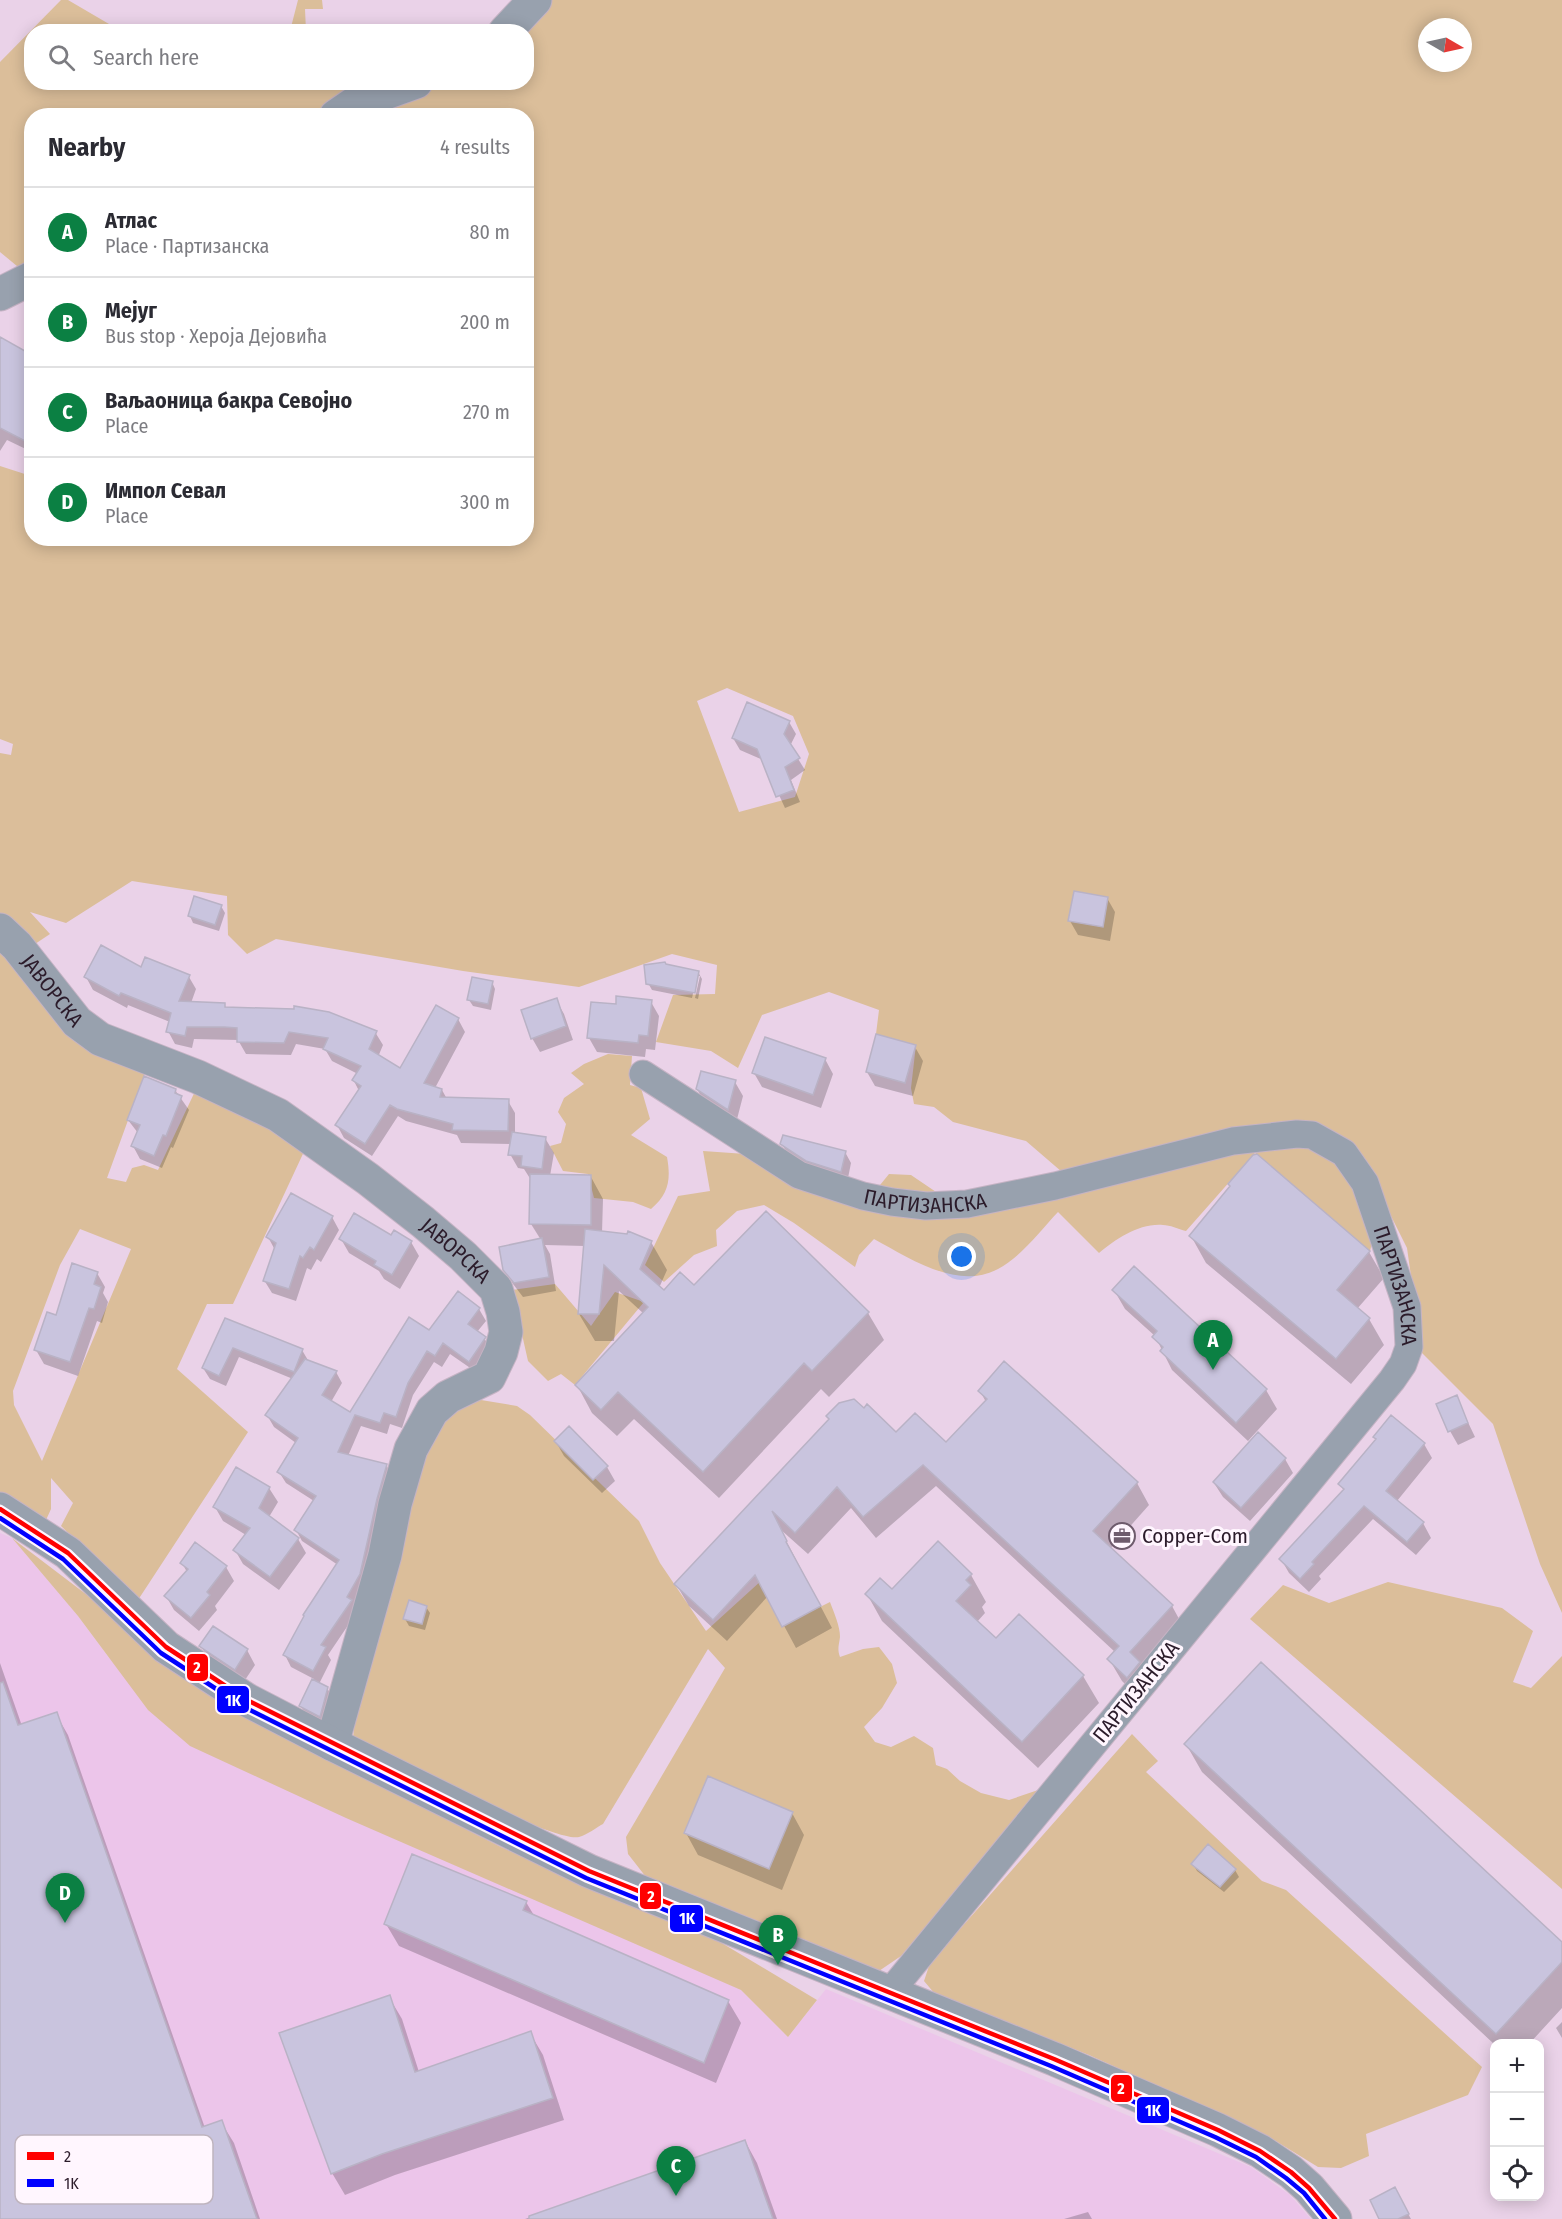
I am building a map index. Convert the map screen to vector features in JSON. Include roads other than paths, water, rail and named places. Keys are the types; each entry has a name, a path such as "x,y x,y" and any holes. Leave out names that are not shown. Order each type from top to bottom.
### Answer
{"street":[{"path":"512,24 535,0"},
{"path":"348,108 394,90"},
{"path":"0,294 24,282"},
{"name":"ЈАВОРСКА","path":"0,930 17,946 77,1022 100,1039 198,1077 278,1115 377,1186 463,1256 496,1289 506,1332 501,1352 489,1377 448,1397 432,1411 411,1449 395,1504 385,1555 332,1744"},
{"name":"ПАРТИЗАНСКА","path":"643,1074 799,1175 863,1196 926,1206 967,1204 1055,1186 1233,1141 1297,1134 1312,1136 1344,1153 1365,1183 1407,1307 1409,1347 1403,1364 1392,1380 890,1992"},
{"path":"0,1509 68,1553 166,1647 248,1700 589,1871 890,1992 1218,2130 1260,2151 1300,2180 1335,2219"}],"place":[{"name":"Атлас","path":"1213,1370"},
{"name":"Copper-Com","path":"1122,1536"},
{"name":"Импол Севал","path":"65,1923"},
{"name":"Мејуг","path":"778,1965"},
{"name":"Ваљаоница бакра Севојно","path":"676,2196"}]}
